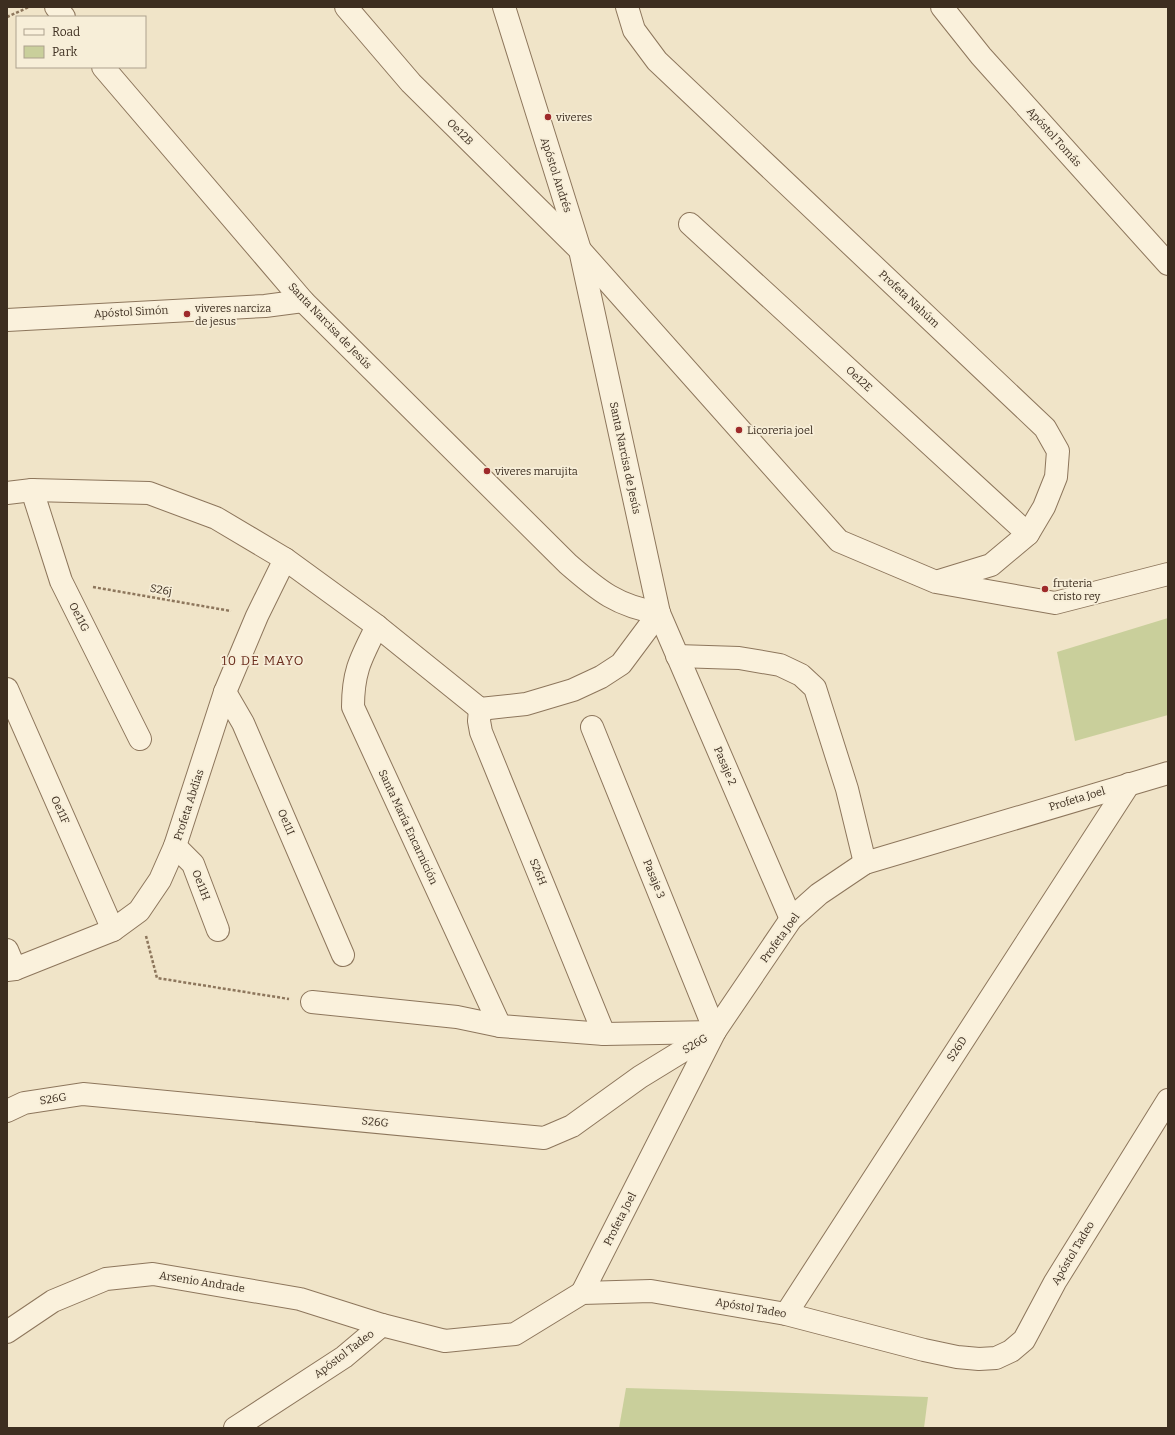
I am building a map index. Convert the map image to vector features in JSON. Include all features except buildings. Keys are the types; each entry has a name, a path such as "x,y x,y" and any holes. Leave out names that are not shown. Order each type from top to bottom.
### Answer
{"street":[{"path":"56,7 63,16"},
{"name":"Oe12B","path":"346,7 411,83 580,250"},
{"name":"Apóstol Andrés","path":"504,7 580,250"},
{"name":"Profeta Nahúm","path":"627,7 634,30 657,61 1045,428 1058,451 1056,477 1044,506 1028,534 991,565 936,582"},
{"name":"Apóstol Tomás","path":"942,7 981,56 1168,264"},
{"name":"Santa Narcisa de Jesús","path":"105,68 303,301 591,584 614,600 639,610 659,613 580,250"},
{"name":"Oe12E","path":"690,224 1028,534"},
{"path":"580,250 839,541 936,582 1055,603 1168,574"},
{"name":"Apóstol Simón","path":"7,320 265,306 303,301"},
{"path":"7,493 32,490 150,493 216,518 285,559 377,626 480,709 526,704 573,690 601,678 621,664 659,613"},
{"name":"Oe11G","path":"32,490 61,581 140,739"},
{"name":"Profeta Abdías","path":"10,963 113,930 139,911 160,880 175,846 225,692 285,559"},
{"name":"Pasaje 2","path":"659,613 791,919"},
{"name":"Santa María Encarnición","path":"377,626 358,665 353,686 353,707 500,1026"},
{"path":"678,656 739,658 780,665 801,675 815,688 847,788 865,863"},
{"name":"Oe11F","path":"7,690 113,930"},
{"name":"Oe11I","path":"225,692 243,722 343,955"},
{"name":"S26H","path":"480,709 479,721 481,732 604,1034"},
{"name":"Pasaje 3","path":"592,727 715,1032"},
{"name":"Profeta Joel","path":"582,1292 715,1032 791,919 818,894 865,863 1168,773"},
{"name":"S26D","path":"786,1314 1129,784"},
{"name":"Oe11H","path":"175,846 193,864 218,930"},
{"path":"312,1002 457,1017 500,1026 604,1034 715,1032"},
{"name":"S26G","path":"7,1111 24,1103 83,1094 544,1138 572,1126 640,1077 715,1032"},
{"name":"Apóstol Tadeo","path":"235,1428 344,1357 382,1325 445,1341 515,1334 582,1292 650,1291 786,1314 924,1350 957,1357 979,1359 996,1358 1011,1350 1024,1340 1055,1282 1168,1100"},
{"name":"Arsenio Andrade","path":"7,1332 53,1301 106,1278 153,1274 300,1299 382,1325"}],"path":[{"path":"7,17 29,7"},
{"name":"S26j","path":"61,581 258,616"},
{"path":"139,911 157,978 312,1002"}],"green space":[{"path":"1168,618 1168,715 1075,741 1057,652"},
{"path":"626,1388 928,1397 924,1428 619,1428"}],"place":[{"name":"viveres","path":"548,117"},
{"name":"viveres narciza de jesus","path":"187,314"},
{"name":"Licoreria joel","path":"739,430"},
{"name":"viveres marujita","path":"487,471"},
{"name":"fruteria cristo rey","path":"1045,589"}],"district":[{"name":"10 DE MAYO","path":"263,660"}]}
